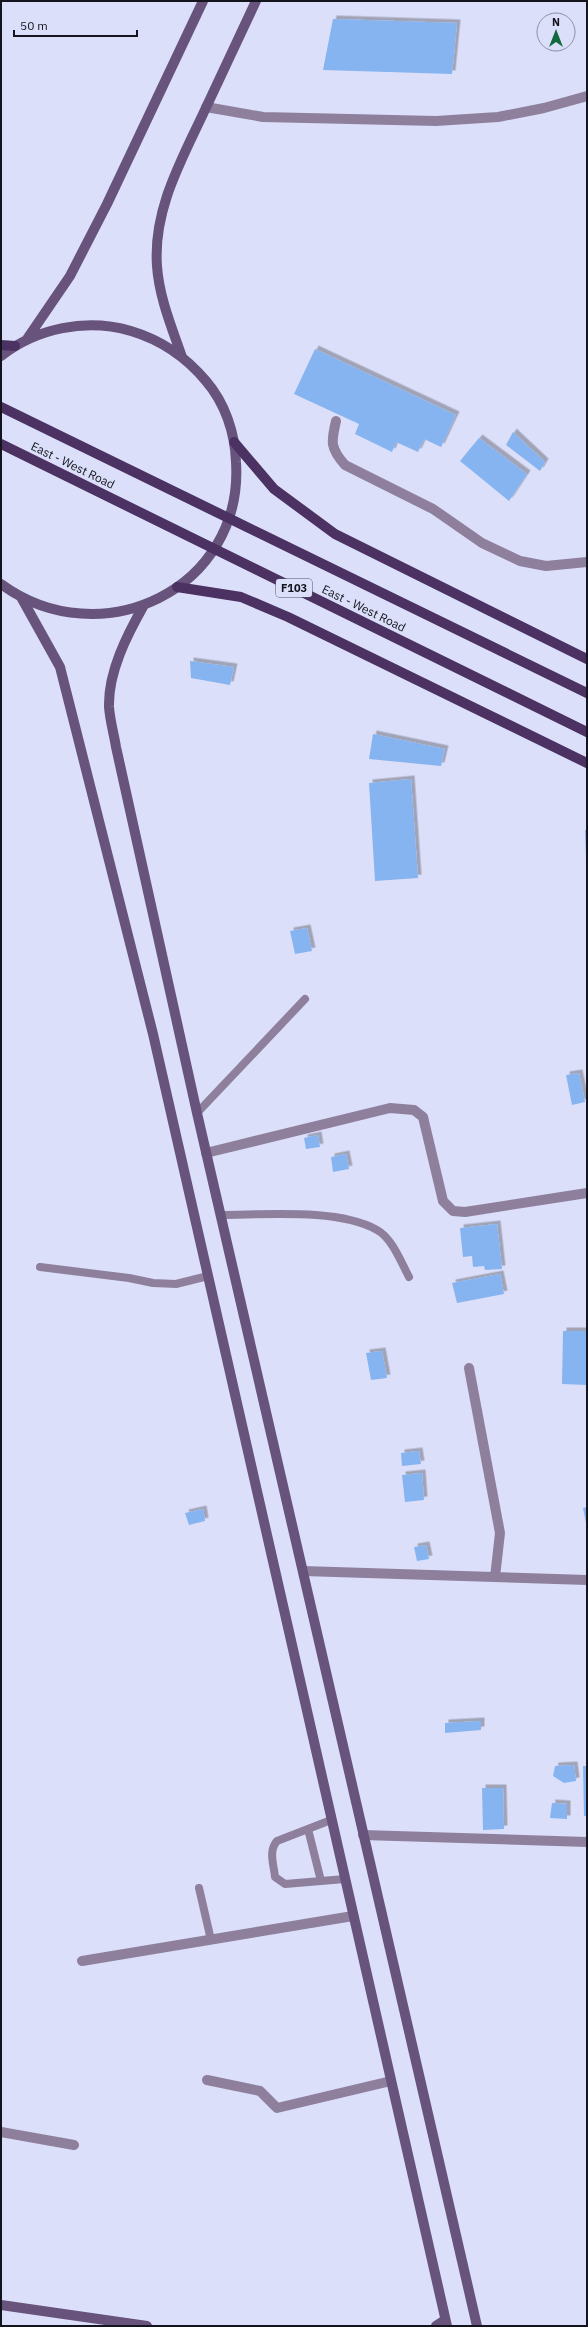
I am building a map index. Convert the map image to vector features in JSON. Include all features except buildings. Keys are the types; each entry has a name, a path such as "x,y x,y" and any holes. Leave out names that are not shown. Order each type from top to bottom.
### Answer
{"main road":[{"path":"27,340 70,276 110,197 203,1"},
{"path":"182,357 162,293 157,267 157,242 162,207 206,107 256,1"},
{"path":"1,356 27,340 62,328 101,325 138,333 161,343 182,357 201,375 216,395 227,418 234,442 237,468 235,494 224,528 207,559 177,587 144,605 107,614 81,615 56,611 21,597 1,584"},
{"path":"1,345 15,346"},
{"name":"East - West Road","path":"1,407 587,693"},
{"path":"234,442 274,489 335,534 587,658"},
{"name":"East - West Road","path":"1,444 587,732"},
{"path":"177,587 241,597 288,617 587,763"},
{"path":"21,597 60,667 153,1034 446,2323 436,2326"},
{"path":"144,605 130,630 112,680 109,707 116,747 196,1113 478,2324"},
{"path":"1,2304 147,2326"}],"street":[{"path":"206,107 263,118 436,121 498,118 544,108 587,96"},
{"path":"336,421 331,441 335,454 345,465 433,509 482,543 520,561 546,566 587,562"},
{"path":"206,1153 390,1108 414,1110 423,1117 443,1201 453,1211 465,1212 587,1193"},
{"path":"469,1368 500,1533 495,1577"},
{"path":"303,1571 587,1580"},
{"path":"363,1835 587,1842"},
{"path":"82,1961 353,1916"},
{"path":"207,2080 260,2091 277,2108 391,2081"},
{"path":"1,2132 74,2145"}],"lane":[{"path":"196,1113 305,999"},
{"path":"220,1215 307,1214 348,1220 377,1230 393,1248 409,1277"},
{"path":"40,1267 129,1278 154,1283 176,1284 208,1276"},
{"path":"331,1820 277,1841 273,1845 271,1851 276,1877 285,1884 345,1879"},
{"path":"308,1829 321,1881"},
{"path":"199,1888 211,1940"}]}
